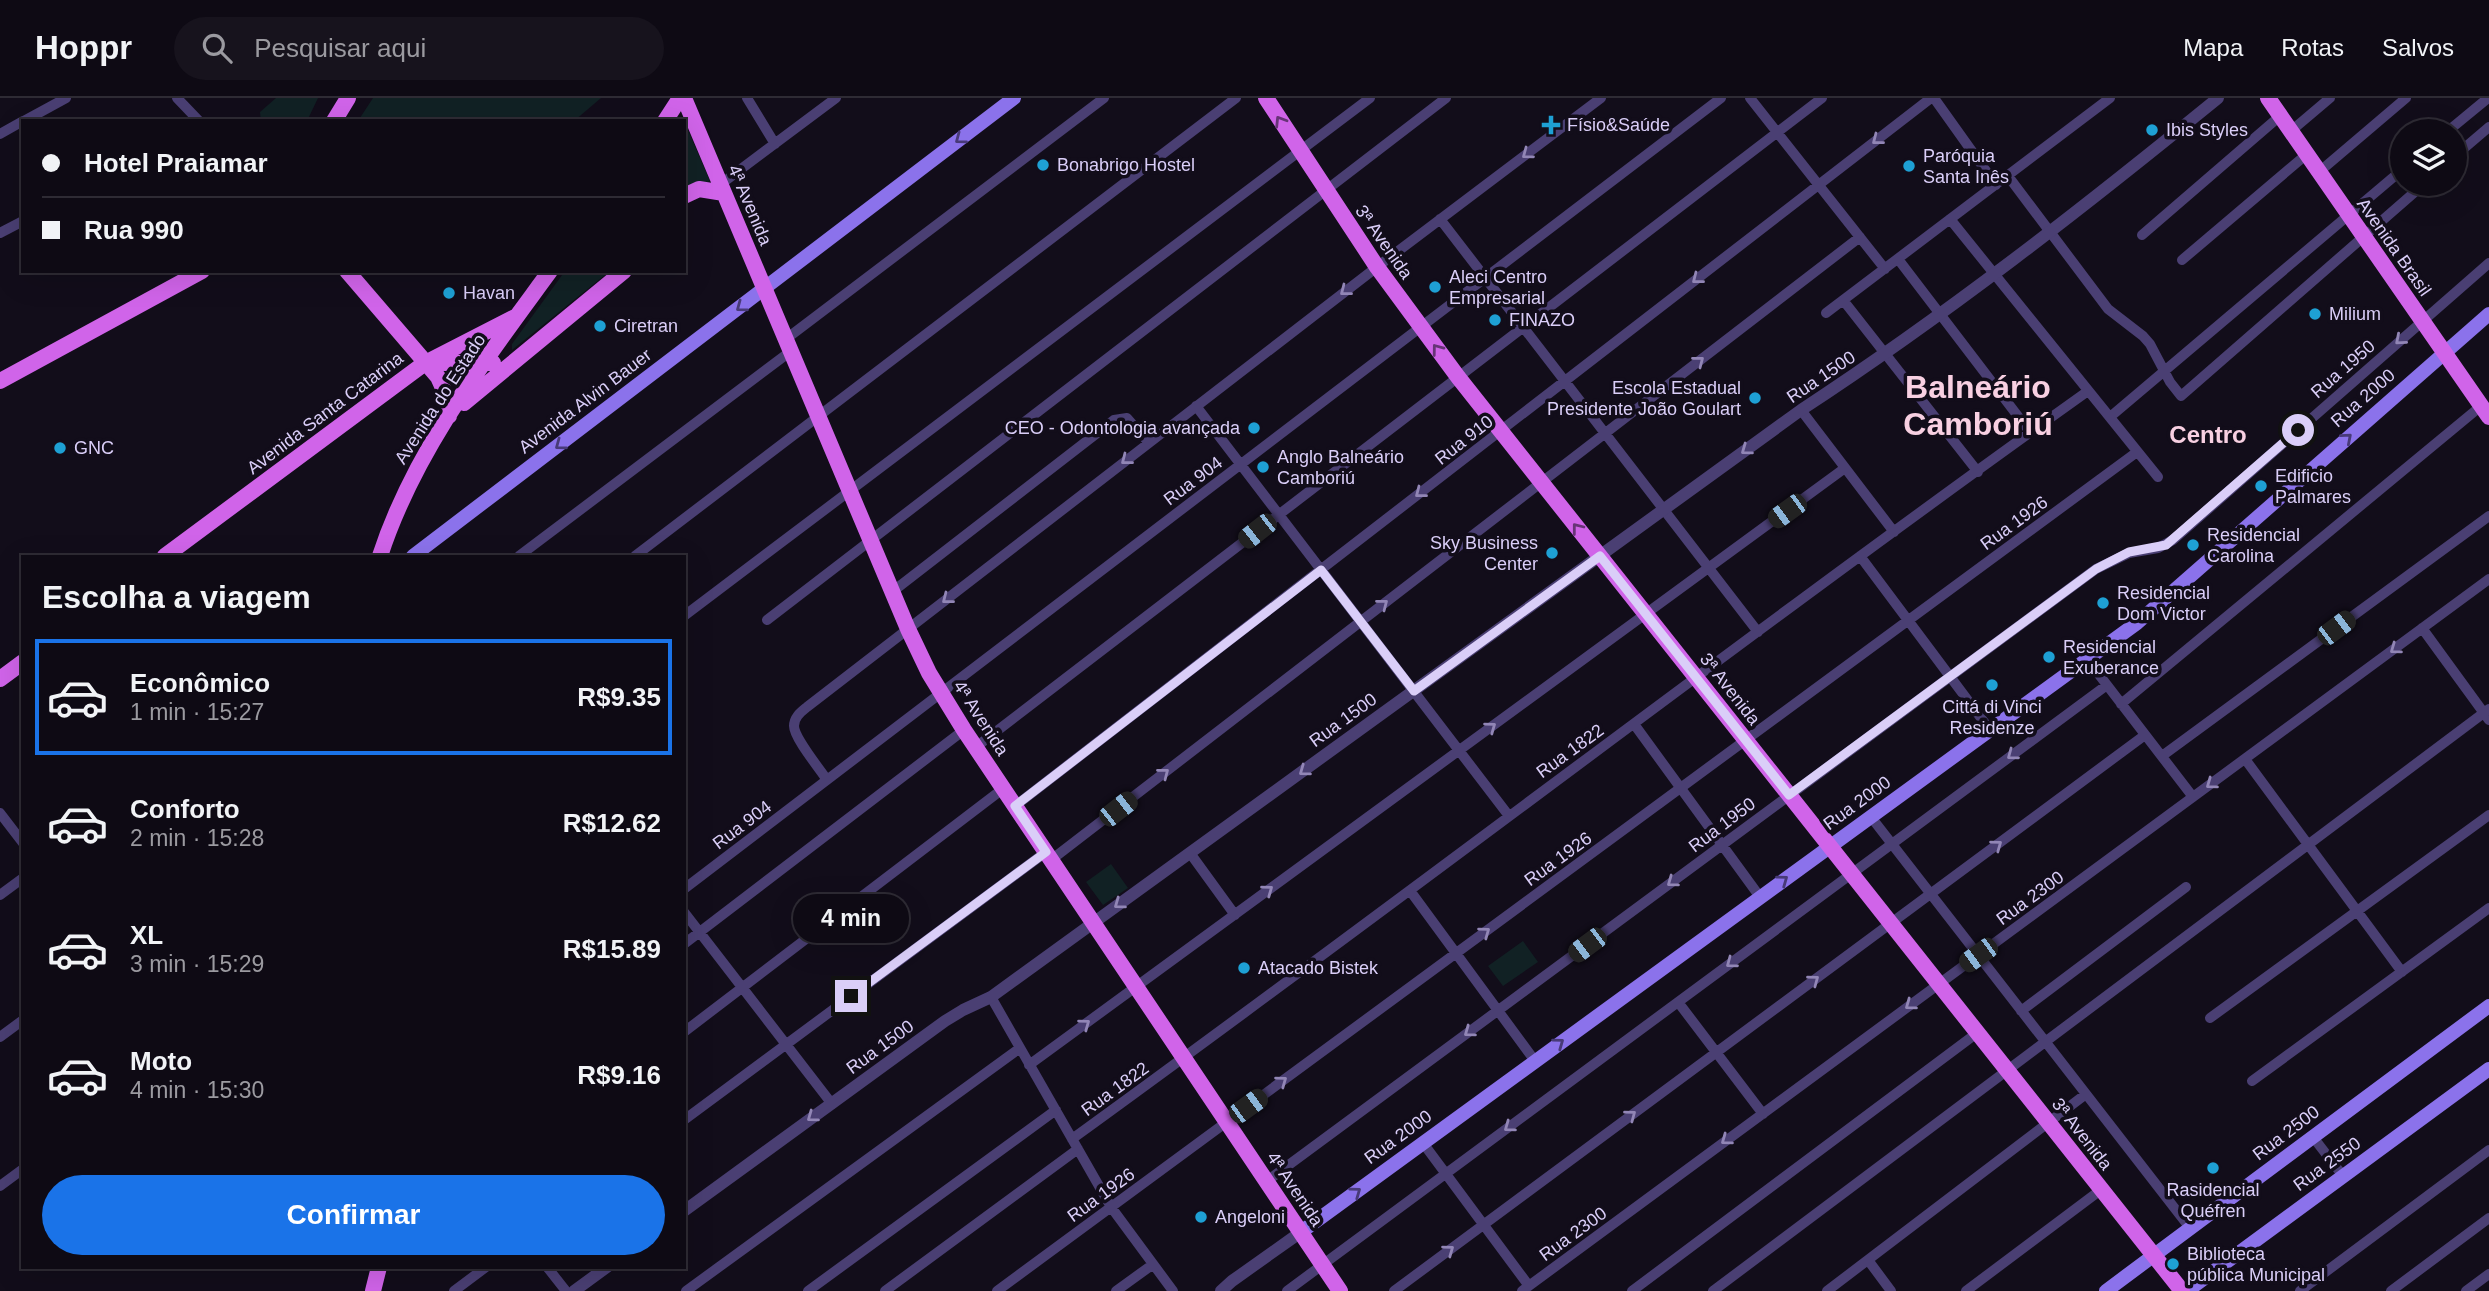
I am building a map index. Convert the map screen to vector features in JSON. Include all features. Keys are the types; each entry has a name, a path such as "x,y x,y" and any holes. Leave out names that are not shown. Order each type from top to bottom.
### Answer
{"main road":[{"path":"335,119 348,98"},
{"name":"Avenida Alvin Bauer","path":"414,555 1014,98"},
{"name":"3ª Avenida","path":"1266,98 1377,267 1458,377 1977,1033 2185,1291"},
{"path":"667,119 685,102"},
{"name":"4ª Avenida","path":"685,102 908,629 941,693 1340,1291"},
{"name":"Avenida Brasil","path":"2276,104 2291,131 2485,412"},
{"path":"686,195 699,189 722,188"},
{"path":"0,381 198,273"},
{"path":"349,273 444,388 449,416 622,273"},
{"name":"Avenida do Estado","path":"380,555 405,492 449,416 549,273"},
{"name":"Rua 2000","path":"1301,1232 2163,601 2489,314"},
{"name":"Avenida Santa Catarina","path":"166,555 425,362 517,316"},
{"path":"425,362 512,363"},
{"path":"0,679 21,663"},
{"name":"Rua 2500","path":"2106,1291 2489,1006"},
{"name":"Rua 2550","path":"2185,1291 2489,1069"},
{"path":"373,1291 378,1269"}],"street":[{"path":"27,119 66,98"},
{"path":"177,98 197,119"},
{"path":"747,98 775,144"},
{"path":"722,188 836,98"},
{"path":"520,555 1104,98"},
{"path":"636,555 1236,98"},
{"path":"686,614 1370,98"},
{"path":"767,620 1446,98"},
{"path":"827,780 797,735 794,725 797,716 1196,406 1601,98"},
{"name":"Rua 904","path":"686,887 1721,98"},
{"path":"1750,98 1885,269"},
{"path":"976,747 1822,98"},
{"path":"1933,98 1996,185"},
{"name":"Rua 910","path":"1015,806 1933,98"},
{"path":"1826,313 2110,98"},
{"name":"Rua 1500","path":"686,1210 945,1021 991,997 1801,410 1885,355 2050,232 2218,98"},
{"path":"2291,131 2330,98"},
{"path":"2319,172 2406,98"},
{"path":"2463,119 2488,98"},
{"path":"2142,235 2276,104"},
{"path":"0,134 21,122"},
{"path":"2467,146 2489,127"},
{"path":"2182,260 2307,153"},
{"path":"2008,176 2108,309 2150,344 2164,372 2181,396 2410,196"},
{"path":"2110,417 2390,180"},
{"path":"1440,219 1758,632"},
{"path":"1950,219 2158,477"},
{"path":"0,233 21,222"},
{"path":"686,1119 1049,856 1361,621 1860,237"},
{"path":"1898,258 2030,432"},
{"name":"Rua 1950","path":"1267,1181 2096,569 2129,552 2166,545 2489,263"},
{"path":"1843,300 1978,471"},
{"name":"Rua 1822","path":"885,1291 1184,1058 1860,556 2088,391"},
{"path":"1196,406 1509,816"},
{"path":"1801,410 1894,532"},
{"path":"2121,704 2485,412"},
{"path":"892,592 1114,420 1126,418 1149,443"},
{"name":"Rua 1926","path":"997,1291 2137,452"},
{"path":"1030,1065 1845,468"},
{"path":"2162,756 2489,516"},
{"path":"1860,556 1990,730"},
{"name":"Rua 2300","path":"1525,1288 2489,579"},
{"path":"1713,1291 2487,714 2422,628"},
{"path":"2087,659 2193,797"},
{"path":"1287,1291 2106,685"},
{"path":"1634,724 1760,897"},
{"path":"686,942 964,730"},
{"path":"1394,1291 2145,735"},
{"path":"2245,759 2402,972"},
{"path":"686,1030 1003,788"},
{"path":"0,813 21,840"},
{"path":"2210,1018 2489,815"},
{"path":"1871,817 2190,1228"},
{"path":"1190,853 1235,915"},
{"path":"0,895 21,879"},
{"path":"2021,1011 2186,887"},
{"path":"1411,891 1535,1061"},
{"path":"2252,1081 2489,908"},
{"path":"686,915 832,1104"},
{"path":"991,997 1111,1207 1173,1291"},
{"path":"1678,1002 1763,1114"},
{"path":"0,1037 21,1021"},
{"path":"1632,1291 1977,1033"},
{"path":"686,1291 1020,1048"},
{"path":"1828,1291 2086,1094"},
{"path":"808,1291 1056,1110"},
{"path":"2313,1137 2343,1176"},
{"path":"1423,1143 1484,1224 1525,1288"},
{"path":"2300,1291 2489,1150"},
{"path":"0,1186 21,1170"},
{"path":"1966,1291 2102,1189"},
{"path":"2391,1291 2489,1217"},
{"name":"Rua 2000","path":"1221,1291 1301,1232"},
{"path":"1868,1260 1891,1291"},
{"path":"1116,1291 1152,1265"},
{"path":"453,1291 483,1269"},
{"path":"549,1269 566,1291"},
{"path":"575,1291 604,1269"},
{"path":"2466,1291 2489,1274"}],"shaded area":[{"path":"276,98 318,98 308,119 261,119 260,112"},
{"path":"373,98 601,98 576,119 359,119"},
{"path":"686,126 710,181 686,188"},
{"path":"564,273 608,273 512,350 512,344"},
{"path":"1111,864 1128,888 1103,905 1086,882"},
{"path":"1523,941 1538,962 1503,986 1488,966"}],"place":[{"name":"Físio&Saúde","path":"1551,125"},
{"name":"Ibis Styles","path":"2152,130"},
{"name":"Bonabrigo Hostel","path":"1043,165"},
{"name":"Paróquia Santa Inês","path":"1909,166"},
{"name":"Aleci Centro Empresarial","path":"1435,287"},
{"name":"Havan","path":"449,293"},
{"name":"Milium","path":"2315,314"},
{"name":"FINAZO","path":"1495,320"},
{"name":"Ciretran","path":"600,326"},
{"name":"Escola Estadual Presidente João Goulart","path":"1755,398"},
{"name":"CEO - Odontologia avançada","path":"1254,428"},
{"name":"GNC","path":"60,448"},
{"name":"Anglo Balneário Camboriú","path":"1263,467"},
{"name":"Edificio Palmares","path":"2261,486"},
{"name":"Residencial Carolina","path":"2193,545"},
{"name":"Sky Business Center","path":"1552,553"},
{"name":"Residencial Dom Victor","path":"2103,603"},
{"name":"Residencial Exuberance","path":"2049,657"},
{"name":"Cittá di Vinci Residenze","path":"1992,685"},
{"name":"Atacado Bistek","path":"1244,968"},
{"name":"Rasidencial Quéfren","path":"2213,1168"},
{"name":"Angeloni","path":"1201,1217"},
{"name":"Biblioteca pública Municipal","path":"2173,1264"}],"district":[{"name":"Balneário Camboriú","path":"1978,406"},
{"name":"Centro","path":"2208,435"}],"route":[{"path":"851,996 1046,852 1015,806 1321,570 1414,691 1600,556 1789,795 2096,569 2129,552 2158,548 2173,540 2298,430"}]}
